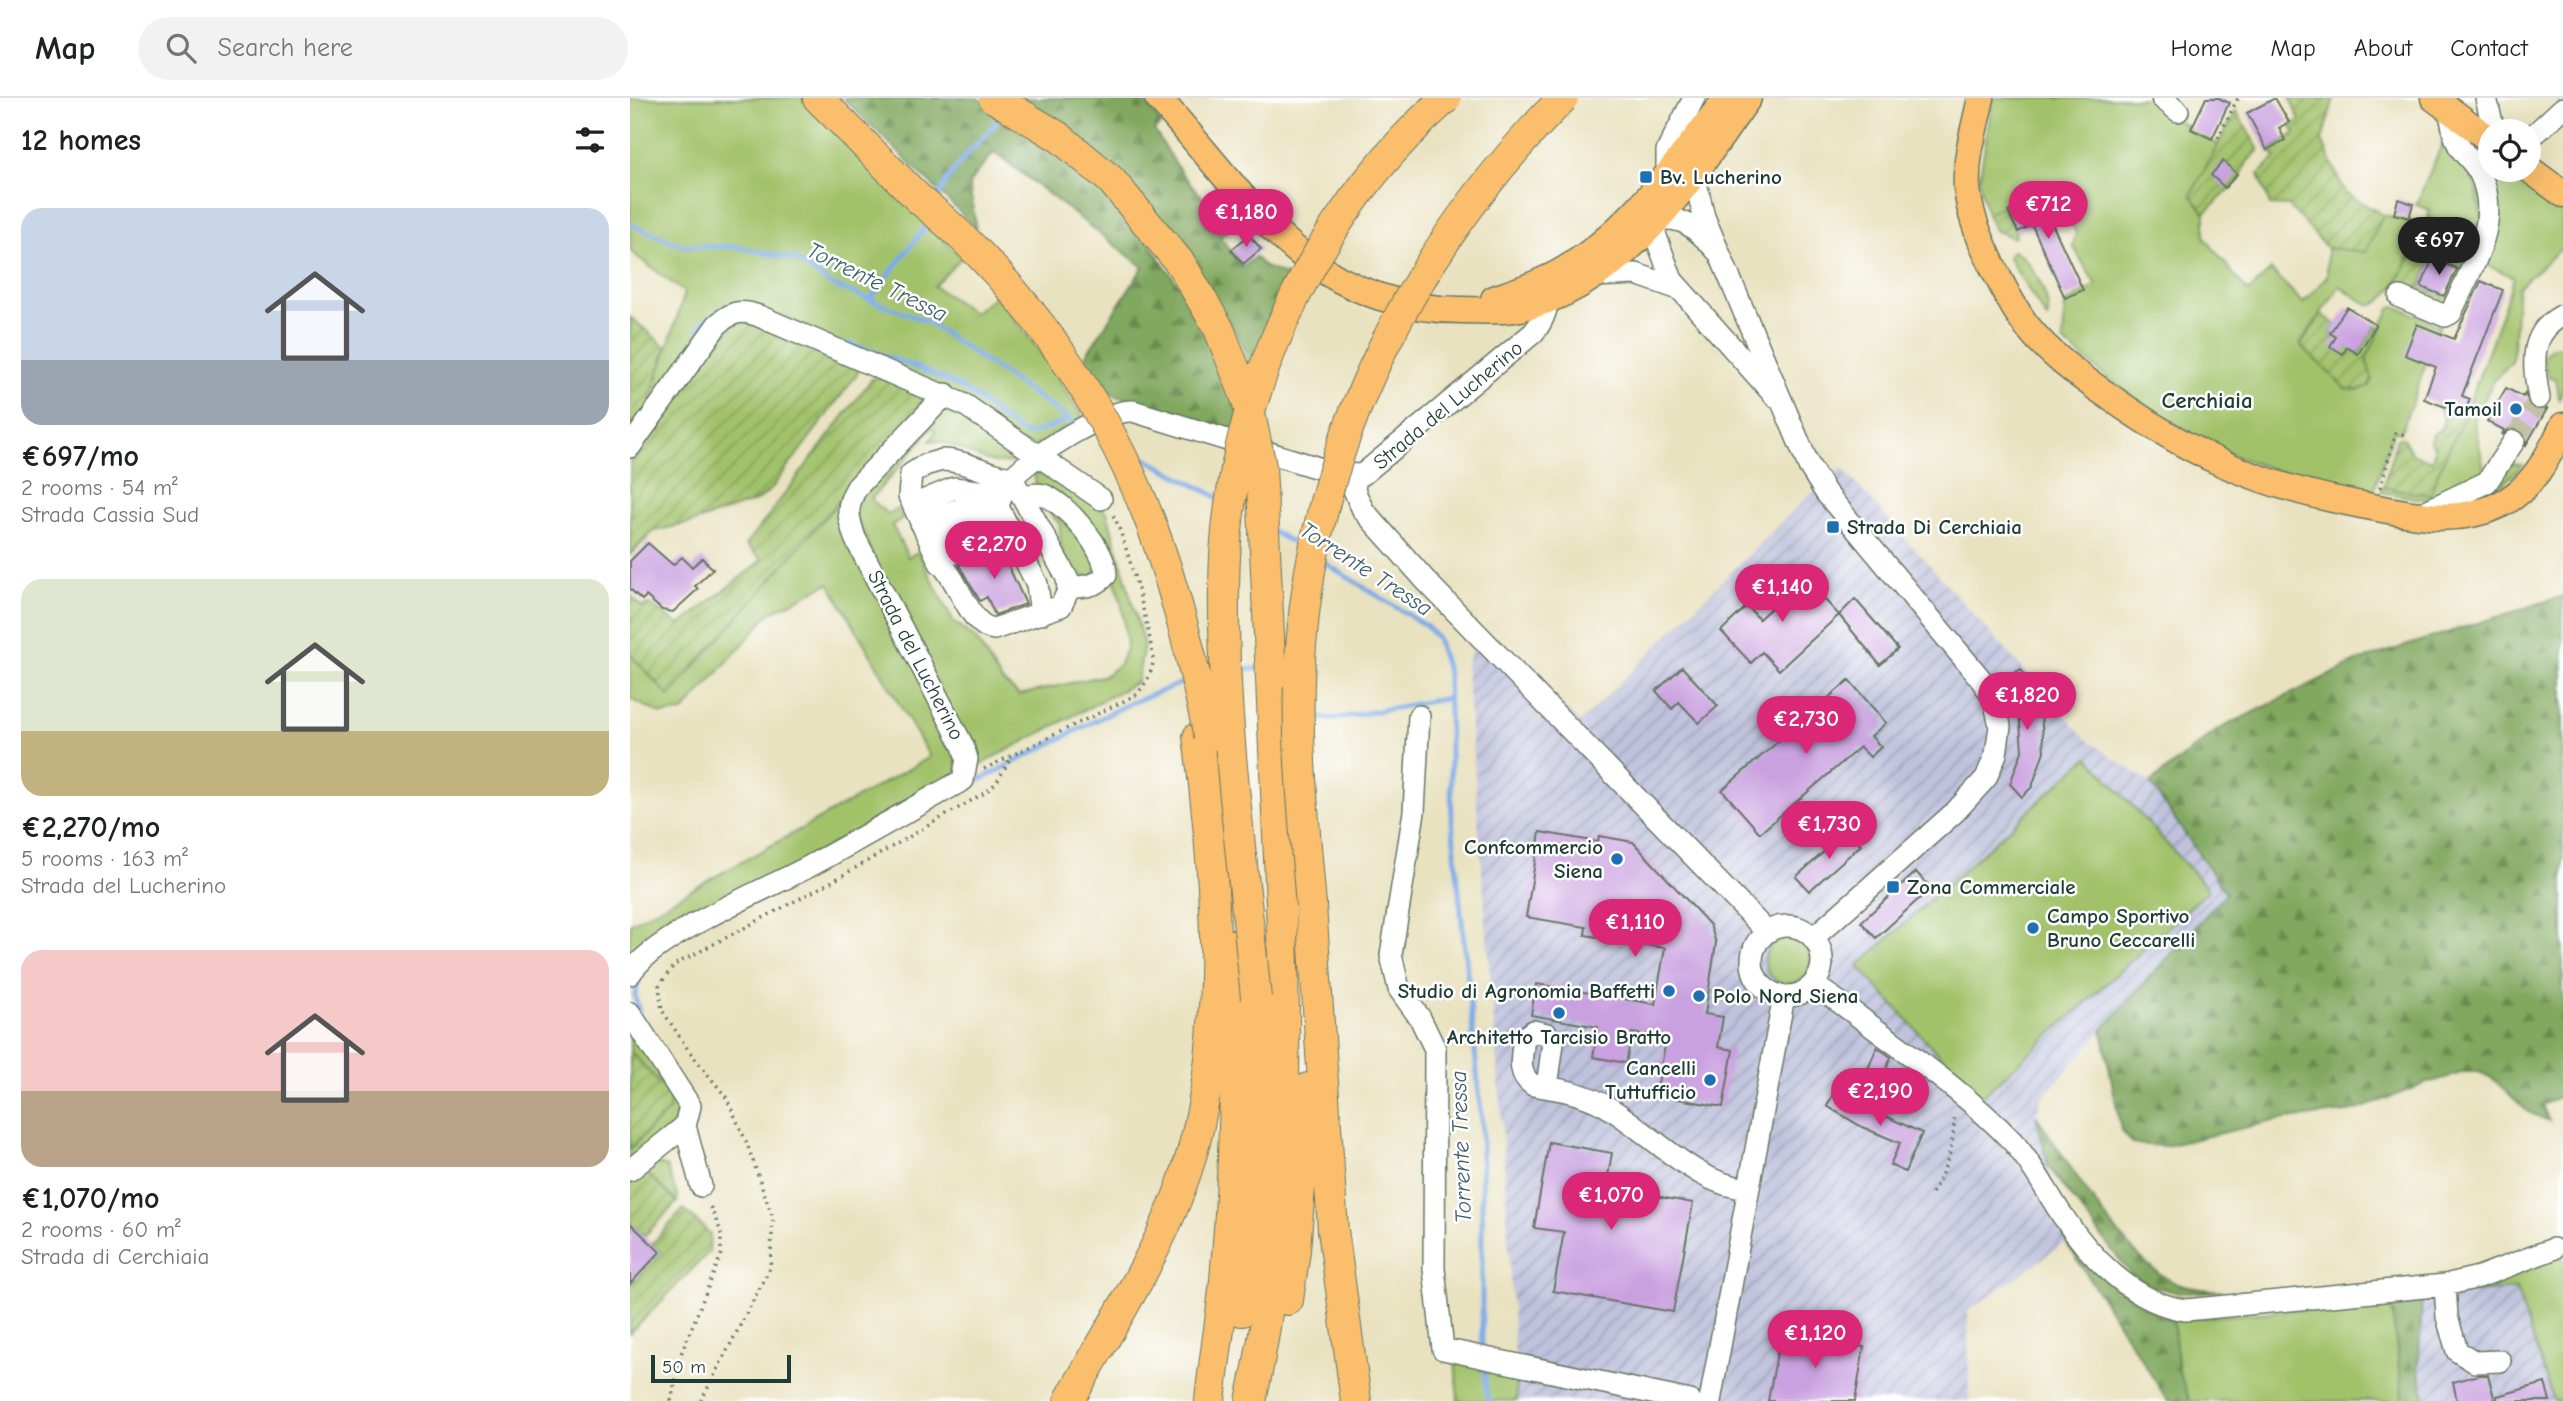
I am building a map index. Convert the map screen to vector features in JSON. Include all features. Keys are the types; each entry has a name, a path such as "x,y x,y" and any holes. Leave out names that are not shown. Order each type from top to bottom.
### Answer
{"highway":[{"path":"994,98 1059,137 1111,180 1181,264 1219,329 1247,400 1261,466 1284,1025 1284,1136 1270,1293 1251,1401"},
{"path":"1224,1401 1240,1327 1251,1228 1258,1109 1256,998 1227,686 1224,621 1226,555 1243,442 1263,371 1317,254 1376,171 1446,98"},
{"path":"1356,1401 1335,1251 1300,774 1300,649 1311,561 1325,501 1357,404 1410,292 1477,192 1563,98"},
{"path":"819,99 919,199 935,222 1036,334 1093,421 1126,488 1152,551 1204,737 1231,928 1236,1073 1234,1159 1225,1280 1210,1401"},
{"path":"1069,1401 1163,1230 1188,1166 1206,1094 1213,1030 1212,853 1204,737"},
{"path":"1270,1401 1296,1250 1314,962"}],"main road":[{"path":"1158,98 1263,216 1316,265 1352,286 1392,301 1438,309 1466,310 1506,310 1547,300 1594,276 1656,219 1748,98"},
{"path":"1466,310 1561,272 1611,236 1667,175 1730,98"},
{"path":"1981,98 1967,170 1972,214 1988,257 2015,310 2045,346 2123,407 2210,460 2269,483 2374,507 2419,515 2462,516 2487,510 2510,500 2538,471 2563,426"},
{"path":"2442,104 2478,131"},
{"path":"2541,178 2563,194"}],"street":[{"path":"1667,175 1667,151 1694,98"},
{"path":"1730,98 1661,200 1656,219 1657,242 1679,289 1783,406"},
{"path":"2486,98 2491,119"},
{"path":"2400,297 2445,316 2451,313 2487,231 2490,212 2488,194 2477,169 2459,145 2442,104"},
{"path":"2541,128 2563,108"},
{"path":"1698,167 1696,183 1701,209 1809,466 1826,493 1986,685 1997,706 2000,726 1992,766 1975,792 1813,937"},
{"path":"1561,272 1586,268 1631,233 1656,219 1675,219 1693,226 1718,253"},
{"name":"Strada del Lucherino","path":"926,533 971,525 1007,498 1047,451 1113,413 1125,410 1149,414 1314,467 1356,477 1371,470 1533,333 1546,316 1547,300 1561,272"},
{"path":"1594,276 1636,274 1679,289"},
{"path":"1523,289 1538,292 1547,300"},
{"path":"630,447 717,325 726,316 740,311 759,316 946,394 1047,451 1101,499"},
{"path":"2539,398 2533,366 2535,346 2548,326 2563,315"},
{"name":"Strada del Lucherino","path":"946,394 858,487 848,502 848,516 855,538 963,746 967,759 963,780"},
{"path":"2419,515 2487,482 2514,441"},
{"path":"954,461 1007,498 1067,578 1068,587 1061,606 994,629 978,621 926,533 908,488 911,474 934,462 954,461"},
{"path":"1356,477 1356,498 1377,526 1450,607 1767,932"},
{"path":"926,533 954,488 1007,498 1039,494 1054,501 1077,522 1103,559 1106,575 1101,581 1087,587 1068,587"},
{"path":"1007,498 1037,584 1041,614"},
{"path":"1419,716 1414,812 1391,955 1399,989 1420,1018 1435,1049 1434,1269 1443,1349 1690,1401"},
{"path":"630,974 655,948 677,935 963,780"},
{"path":"1786,926 1796,927 1813,937 1822,961 1813,985 1796,995 1784,996 1765,989 1753,971 1753,949 1767,932 1786,926"},
{"path":"1813,985 1944,1082 2014,1143 2062,1215 2094,1253 2125,1283 2153,1302 2186,1310 2445,1285 2479,1277 2553,1249"},
{"path":"1710,1401 1784,996"},
{"path":"630,1013 688,1097 690,1106 685,1126 701,1186"},
{"path":"1547,1087 1595,1100 1711,1179 1734,1188 1748,1188"},
{"path":"630,1170 685,1126"},
{"path":"2445,1285 2447,1317 2457,1351 2475,1362 2500,1361"}],"path":[{"path":"2218,138 2237,99 2232,98"},
{"path":"2374,507 2396,433 2407,435"},
{"path":"963,780 1136,695 1150,673 1153,659 1128,554 1116,520 1101,499"},
{"path":"701,1401 769,1268 774,1218 746,1140 726,1097 689,1051 662,1010 659,986 674,965 832,881 986,792 997,782 1010,757"},
{"path":"1931,1193 1944,1171 1954,1142 1954,1115 1944,1082"},
{"path":"671,1401 681,1354 721,1255 721,1232 701,1186"}],"shaded area":[{"path":"1842,468 2086,739 2150,783 2226,893 2041,1099 2036,1115 2066,1242 1968,1311 1969,1401 1517,1401 1502,1126 1466,665 1474,645 1488,632 1580,723 1806,498"},
{"path":"2516,1289 2554,1401 2426,1401 2418,1369 2422,1302 2472,1292"}],"green space":[{"path":"630,98 805,98 961,258 934,286 974,313 996,295 1044,357 1083,417 1033,447 751,306 646,413 685,293 630,251"},
{"path":"843,98 977,98 1038,132 1121,204 1197,311 1240,406 1234,432 1113,395 1094,380 1083,360 1143,267 994,152 969,183 976,228"},
{"path":"1016,98 1141,98 1162,124 1154,130 1182,174 1231,229 1220,237 1243,267 1255,257 1265,267 1290,277 1251,383 1245,350 1233,328"},
{"path":"1993,98 2155,98 2188,127 2187,130 2218,144 2192,195 2205,213 2205,238 2248,292 2271,270 2303,303 2327,277 2327,248 2366,252 2383,215 2425,225 2402,272 2386,296 2377,303 2369,304 2340,286 2300,343 2358,390 2369,386 2372,378 2366,359 2390,309 2395,306 2440,325 2401,432 2394,430 2374,490 2285,473 2250,462 2214,446 2145,404 2063,341 2065,304 2096,285 2073,246 2076,232 2047,186 1987,214 1979,181"},
{"path":"2290,98 2334,98 2322,141 2345,193 2383,215 2366,252 2327,248 2289,206 2270,205 2259,174 2276,157 2269,151 2295,133 2291,126 2300,120"},
{"path":"2236,111 2259,150 2247,162 2240,179 2205,213 2191,195"},
{"path":"2464,135 2478,145 2478,182 2528,182 2562,208 2563,247 2518,287 2512,362 2495,378 2474,420 2485,473 2428,500 2381,492 2383,487 2430,495 2478,381 2514,277 2481,263 2488,247"},
{"path":"2443,142 2462,158 2486,209 2474,239 2428,217 2430,210 2416,205"},
{"path":"2003,206 2016,232 2014,238 1994,230 1987,214"},
{"path":"2428,217 2455,230 2447,245 2469,255 2464,269 2433,259 2421,286 2451,299 2446,310 2395,288"},
{"path":"2013,251 2020,254 2039,280 2047,302 2047,319 2008,257"},
{"path":"2321,314 2336,324 2330,333 2358,354 2376,325 2381,328 2366,359 2372,378 2369,386 2358,390 2346,389 2301,346"},
{"path":"630,317 666,347 646,413 630,431"},
{"path":"739,319 858,366 858,373 772,488 758,500 694,522 654,531 630,555 630,459 718,335"},
{"path":"2563,346 2563,389 2559,399 2555,378 2549,377 2542,357 2552,347"},
{"path":"880,377 930,397 669,696 630,654 630,595 642,607 648,604 680,625 762,560 746,545 872,379"},
{"path":"2438,405 2465,415 2430,495 2383,487 2397,438 2403,438 2413,455 2432,461 2435,449 2431,442 2433,434 2441,429 2444,419"},
{"path":"946,407 951,407 1012,450 1015,461 993,462 952,445 930,441 936,431 932,428 871,499 887,514 898,509 903,519 892,525 908,557 918,552 953,621 976,639 1001,680 1019,695 1106,675 1120,664 1127,646 1122,606 1108,556 1037,489 1034,475 1046,469 1107,512 1144,645 1137,682 970,770 860,537 853,503"},
{"path":"2512,464 2523,465 2501,486 2479,498"},
{"path":"845,492 956,746 957,773 630,960 630,924 930,757 829,583 770,613 683,712 661,714 630,699 630,654 669,696"},
{"path":"1038,501 1050,505 1099,561 1094,576 1076,577 1062,555 1059,523"},
{"path":"2563,596 2563,1095 2542,1105 2549,1121 2528,1112 2492,1078 2479,1072 2465,1072 2427,1083 2354,1111 2278,1120 2165,1146 2133,1144 2121,1130 2102,1030 2226,893 2150,783 2217,730 2358,661"},
{"name":"Campo Sportivo Bruno Ceccarelli","path":"2088,757 2209,890 1979,1099 1858,966"},
{"path":"1788,938 1804,945 1811,961 1804,977 1788,984 1772,977 1765,961 1772,945"},
{"path":"630,1023 681,1106 677,1121 630,1164 630,1148 671,1096 630,1051"},
{"path":"630,1051 671,1096 669,1110 630,1149"},
{"path":"2036,1115 2095,1203 2149,1265 2179,1284 2223,1291 2183,1293 2154,1287 2131,1275 2048,1166"},
{"path":"651,1161 667,1167 677,1202 639,1166"},
{"path":"639,1166 677,1202 644,1236 635,1228 630,1233 630,1175"},
{"path":"684,1209 710,1234 709,1252 630,1333 630,1284 660,1252 652,1244"},
{"path":"2062,1224 2124,1292 2139,1303 2173,1320 2179,1372 2190,1401 2168,1401 2066,1242"},
{"path":"2563,1252 2563,1401 2554,1401 2516,1289 2472,1292 2471,1286"},
{"path":"2391,1302 2403,1401 2190,1401 2179,1372 2173,1320"},
{"path":"2391,1302 2422,1302 2418,1369 2426,1401 2403,1401"},
{"path":"1455,1358 1516,1373 1517,1401 1458,1401"}],"building":[{"path":"2206,98 2219,98 2229,103 2212,139 2191,129"},
{"path":"2275,98 2289,122 2279,128 2285,140 2267,150 2247,113"},
{"path":"2223,161 2237,174 2225,188 2211,175"},
{"path":"2044,194 2054,215 2049,217 2083,290 2065,298 2032,225 2018,232 2008,212"},
{"path":"2398,199 2413,204 2409,218 2394,214"},
{"path":"1249,235 1261,249 1243,264 1231,250"},
{"path":"2433,258 2457,269 2444,296 2421,287"},
{"path":"2481,281 2503,290 2462,396 2470,399 2464,414 2424,399 2436,367 2405,355 2417,324 2454,339"},
{"path":"2347,307 2376,325 2358,354 2347,347 2343,354 2330,346 2336,337 2330,333"},
{"path":"2506,388 2523,397 2525,393 2529,406 2534,410 2547,409 2526,445 2526,436 2521,430 2509,429 2502,435 2504,430 2487,421"},
{"path":"648,543 673,565 682,557 692,567 702,558 713,569 695,586 698,589 673,612 662,610 646,596 642,600 630,589 630,561"},
{"path":"1000,548 1026,604 995,615 987,597 980,601 959,565"},
{"path":"1798,571 1839,615 1779,670 1762,652 1751,663 1721,631 1747,606 1759,619 1786,594 1780,587"},
{"path":"1855,599 1898,649 1880,665 1839,615"},
{"path":"1682,667 1718,706 1699,723 1679,702 1672,709 1656,691"},
{"path":"2021,669 2040,700 2044,751 2032,787 2022,797 2010,784 2022,751 2019,708 2003,680"},
{"path":"1849,680 1886,723 1871,736 1881,747 1870,757 1860,747 1760,833 1722,790"},
{"path":"1848,830 1861,845 1809,891 1796,877"},
{"path":"1540,832 1598,842 1599,836 1633,842 1710,925 1716,943 1705,1014 1723,1017 1718,1047 1733,1050 1723,1107 1656,1095 1666,1039 1632,1033 1626,1063 1593,1057 1598,1027 1531,1015 1536,984 1655,1004 1665,948 1585,935 1586,927 1526,917"},
{"path":"1916,872 1931,888 1876,938 1861,922"},
{"path":"1877,1047 1891,1057 1881,1082 1865,1076"},
{"path":"1834,1092 1922,1133 1905,1172 1890,1165 1900,1143 1862,1127 1827,1106"},
{"path":"1549,1142 1612,1153 1606,1187 1693,1203 1673,1312 1553,1291 1564,1232 1534,1228"},
{"path":"630,1223 660,1252 630,1284"},
{"path":"1781,1332 1864,1347 1855,1401 1768,1401"},
{"path":"2488,1375 2495,1401 2457,1401 2453,1382"},
{"path":"2545,1383 2550,1401 2497,1401 2497,1396"}],"waterway":[{"path":"936,203 957,167 1003,114"},
{"path":"870,299 929,222"},
{"name":"Torrente Tressa","path":"630,224 683,246 739,247 796,260 832,285 928,322 1078,425"},
{"path":"698,331 703,322 727,306"},
{"path":"847,343 918,368 960,387 1027,435 1069,420"},
{"name":"Torrente Tressa","path":"1131,451 1221,499"},
{"name":"Torrente Tressa","path":"1274,532 1305,550"},
{"name":"Torrente Tressa","path":"1322,561 1426,626 1437,638 1448,674 1452,821 1482,1123 1482,1350"},
{"path":"1234,669 1263,669"},
{"path":"966,787 1128,704 1187,681"},
{"path":"1309,716 1334,719 1448,698"},
{"path":"639,977 635,996 639,1012"},
{"name":"Torrente Tressa","path":"1483,1364 1488,1401"}],"tunnel":[{"path":"2514,441 2539,398"}],"place":[{"name":"Bv. Lucherino","path":"1646,177"},
{"name":"Tamoil","path":"2516,409"},
{"name":"Strada Di Cerchiaia","path":"1833,527"},
{"name":"Confcommercio Siena","path":"1617,859"},
{"name":"Zona Commerciale","path":"1893,887"},
{"name":"Campo Sportivo Bruno Ceccarelli","path":"2033,928"},
{"name":"Studio di Agronomia Baffetti","path":"1669,991"},
{"name":"Polo Nord Siena","path":"1699,996"},
{"name":"Architetto Tarcisio Bratto","path":"1559,1013"},
{"name":"Cancelli Tuttufficio","path":"1710,1080"}],"district":[{"name":"Cerchiaia","path":"2207,400"}]}
